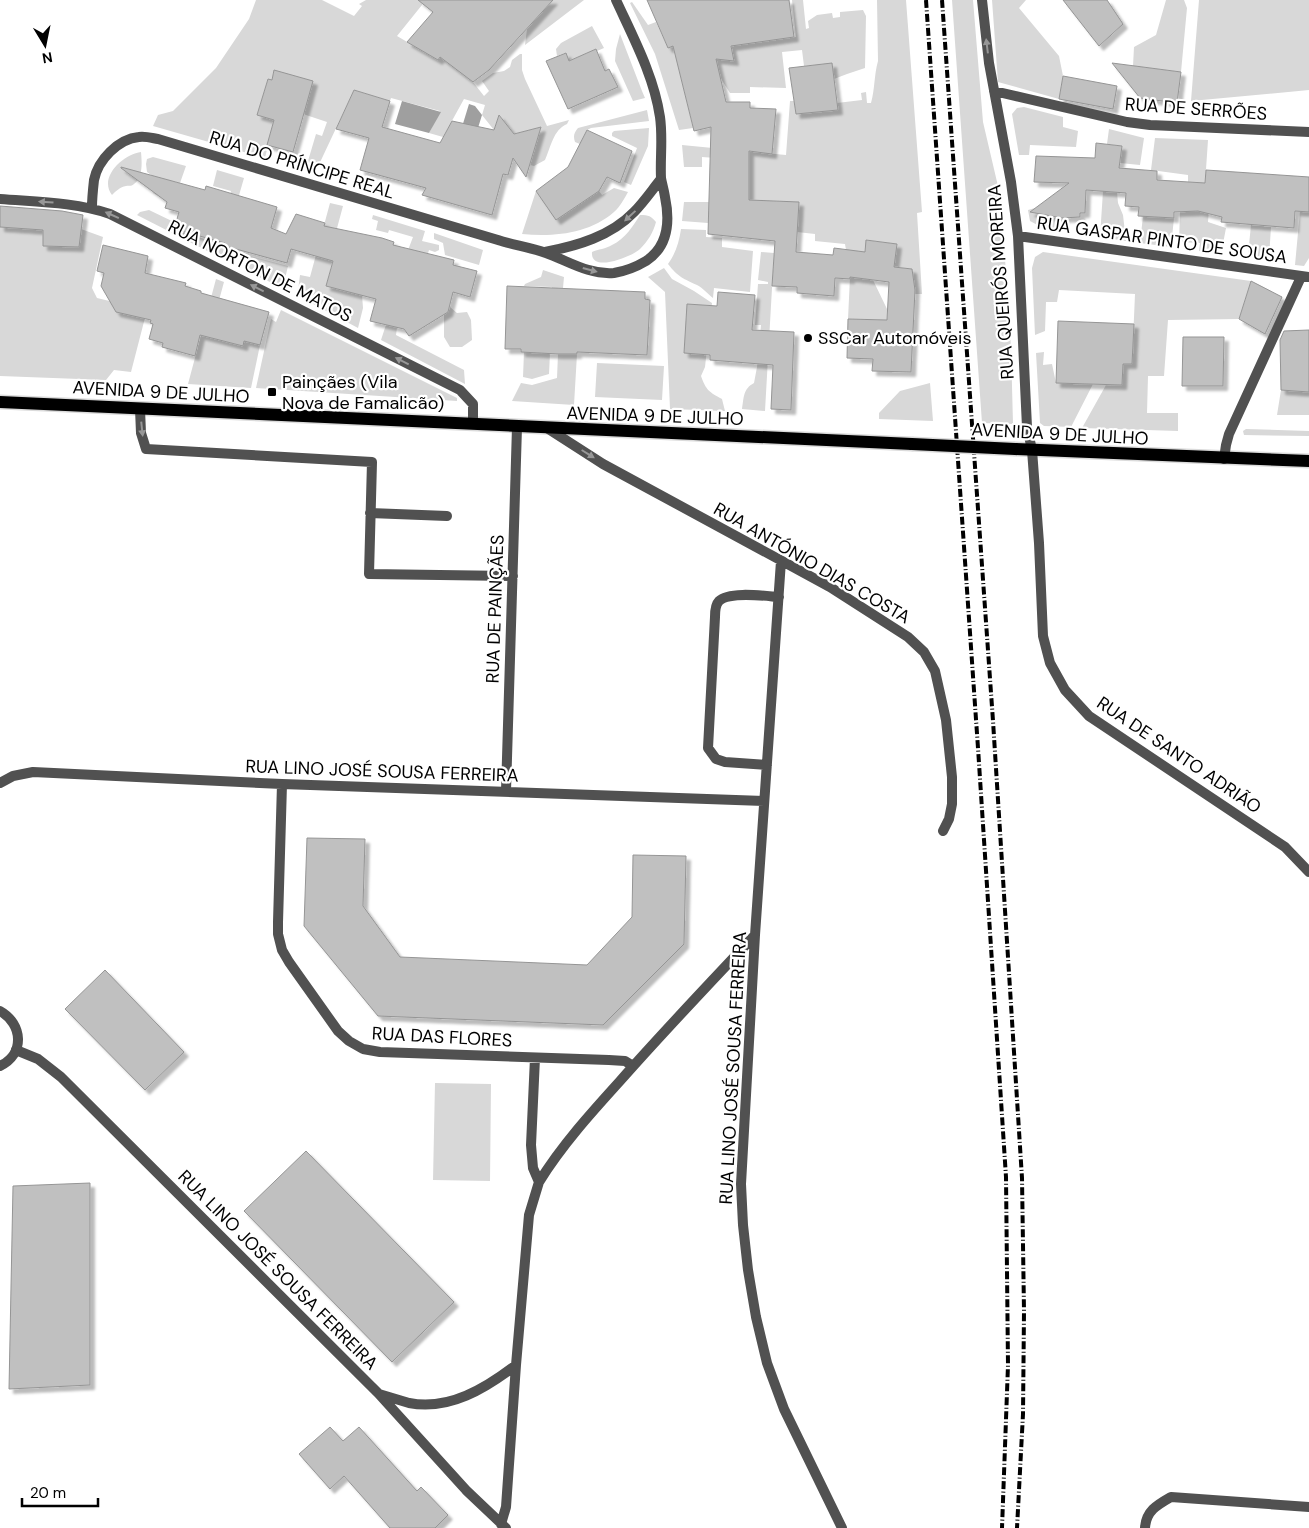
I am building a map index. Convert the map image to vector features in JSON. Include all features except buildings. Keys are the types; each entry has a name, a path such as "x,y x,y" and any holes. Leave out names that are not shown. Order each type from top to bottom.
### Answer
{"main road":[{"name":"AVENIDA 9 DE JULHO","path":"0,402 1224,459 1309,461"}],"street":[{"name":"RUA DO PRÍNCIPE REAL","path":"92,207 94,179 103,160 110,152 128,140 140,136 158,139 473,233 545,252 584,269 613,273 625,271 652,257 665,240 668,228 666,198 661,179 662,141 657,101 639,50 616,0"},
{"name":"RUA QUEIRÓS MOREIRA","path":"982,0 989,63 1011,182 1018,236 1027,427 1032,450 1036,504"},
{"name":"RUA DE SERRÕES","path":"994,91 1128,122 1150,125 1309,132"},
{"name":"RUA DO PRÍNCIPE REAL","path":"545,252 572,247 622,223 634,212 661,179"},
{"name":"RUA NORTON DE MATOS","path":"0,199 92,207 110,214 460,390 473,404 474,424"},
{"name":"RUA GASPAR PINTO DE SOUSA","path":"1018,236 1305,277 1230,434 1224,459"},
{"path":"140,409 141,433 146,449 372,462 369,574 513,576"},
{"name":"RUA DE PAINÇÃES","path":"506,792 517,427"},
{"name":"RUA ANTÓNIO DIAS COSTA","path":"547,428 603,464 830,587 908,637 924,652 935,671 946,720 952,777 952,804 949,819 943,831"},
{"name":"RUA DE SANTO ADRIÃO","path":"1036,504 1043,636 1050,663 1065,690 1088,716 1285,847 1309,872"},
{"path":"370,513 446,516"},
{"name":"RUA LINO JOSÉ SOUSA FERREIRA","path":"781,561 755,935 741,1184 743,1226 756,1316 767,1363 784,1409 842,1528"},
{"path":"767,765 725,762 716,759 708,748 715,617 716,607 719,602 733,595 779,596"},
{"name":"RUA LINO JOSÉ SOUSA FERREIRA","path":"0,783 13,776 33,772 282,784 764,801"},
{"name":"RUA DAS FLORES","path":"282,784 278,922 282,950 338,1031 349,1041 363,1049 380,1052 609,1060 625,1062 633,1066"},
{"path":"504,1526 529,1215 539,1182 552,1160 576,1131 633,1066 755,935"},
{"path":"0,1011 8,1016 18,1032 16,1050 12,1058 0,1066"},
{"name":"RUA LINO JOSÉ SOUSA FERREIRA","path":"16,1050 38,1059 61,1077 378,1393 466,1490 504,1526"},
{"path":"535,1058 531,1145 533,1168 539,1182"},
{"path":"378,1393 411,1403 433,1404 457,1399 478,1391 497,1380 516,1365"},
{"path":"1145,1528 1146,1520 1154,1506 1171,1497 1309,1507"}],"shaded area":[{"path":"256,0 322,0 354,16 362,6 359,4 366,0 426,0 397,36 438,60 456,41 465,76 473,82 484,96 489,91 482,81 493,73 504,71 510,67 512,60 522,54 522,70 525,79 547,126 569,120 555,135 545,160 534,166 530,165 541,127 514,134 499,115 494,130 482,115 485,105 464,99 443,137 429,133 440,111 391,98 390,101 354,90 315,173 299,167 301,159 308,161 316,134 322,136 327,122 303,114 274,71 272,80 268,79 257,115 274,120 265,158 153,126 158,115 173,111 216,68 249,19"},
{"path":"553,0 584,0 525,45 527,29"},
{"path":"792,0 803,0 806,29 809,28 808,21 817,15 832,13 833,18 840,17 840,12 863,10 866,16 865,68 834,79 832,64 804,66 802,50 782,52 786,88 750,87 750,93 730,93 718,74 681,77 693,128 679,130 655,54 630,3 632,2 648,25 656,22 668,48 686,41 734,60 728,23 737,28 739,45 796,37"},
{"path":"877,0 906,0 922,212 917,213 922,294 915,294 912,269 894,267 897,244 867,240 864,259 846,250 845,244 815,241 815,234 797,232 799,202 766,201 749,209 716,158 702,157 702,167 684,167 682,145 786,155 790,101 794,101 796,114 838,110 837,103 862,100 861,93 866,92 867,103 871,103 878,61"},
{"path":"952,0 973,0 983,122 1001,199 1011,348 1013,424 982,423"},
{"path":"992,0 1026,0 1019,8 1059,56 1063,76 1059,99 998,82"},
{"path":"1166,0 1184,0 1187,8 1181,72 1133,66 1134,47 1156,35"},
{"path":"1199,0 1309,0 1309,90 1191,101"},
{"path":"592,26 604,48 597,51 596,49 569,61 565,53 557,56 556,49 561,43"},
{"path":"620,34 645,98 633,101 615,61"},
{"path":"402,101 441,112 429,133 395,124"},
{"path":"469,104 475,106 482,115 473,144 458,140"},
{"path":"1024,107 1063,117 1063,127 1078,131 1076,147 1030,145 1029,155 1019,155 1012,114 1017,108"},
{"path":"647,110 649,121 591,128 587,130 580,144 575,142 574,135 578,128"},
{"path":"649,128 648,146 631,185 624,182 637,148 612,136 612,133 614,131"},
{"path":"1109,129 1144,138 1140,165 1120,163 1122,146 1107,144"},
{"path":"1155,138 1208,140 1205,184 1211,185 1208,222 1226,228 1221,254 1199,251 1200,243 1179,242 1180,212 1184,212 1185,186 1188,186 1188,175 1151,170"},
{"path":"141,152 141,170 137,181 132,185 120,188 112,195 108,181 115,168 127,157"},
{"path":"153,157 186,166 180,183 173,181 167,200 153,193 161,182 147,172 147,159"},
{"path":"217,170 244,178 227,237 219,236 231,191 213,186"},
{"path":"1303,179 1309,212 1309,258 1304,266 1295,265"},
{"path":"614,188 628,192 616,210 594,225 559,234 522,234 536,191 556,219 599,191 602,195"},
{"path":"1103,191 1117,192 1118,203 1123,215 1126,241 1100,237"},
{"path":"684,202 709,202 708,223 682,221"},
{"path":"330,203 343,206 333,243 337,244 326,286 362,295 363,308 358,328 304,299 298,291 300,275 310,277"},
{"path":"1035,208 1042,215 1062,219 1062,232 1045,229 1030,221 1028,210"},
{"path":"149,210 176,223 175,226 181,228 180,231 225,246 221,258 137,215 140,212"},
{"path":"373,215 425,231 422,241 439,245 439,250 435,252 429,250 424,266 398,320 396,335 464,370 465,384 381,340 405,267 402,266 413,237 389,230 388,233 376,230 378,221 372,219"},
{"path":"640,215 650,216 656,222 650,237 640,249 629,256 604,263 598,262 593,258 592,252 610,246 621,239"},
{"path":"1143,216 1174,218 1171,247 1140,243"},
{"path":"1251,225 1271,227 1269,258 1248,255"},
{"path":"0,227 43,230 44,246 70,247 81,229 103,237 92,288 97,298 147,310 131,372 114,370 106,380 0,376"},
{"path":"681,229 706,230 706,237 722,238 722,247 753,251 750,292 714,288 713,298 699,286 678,275 668,264 677,247"},
{"path":"434,233 483,250 479,265 445,255 443,243 434,239"},
{"path":"761,252 774,253 765,411 742,409 745,394 750,385 754,383 757,367 761,325 755,325 758,284 768,284 768,282 758,280"},
{"path":"1043,252 1251,281 1239,319 1168,320 1164,376 1148,376 1147,413 1178,413 1178,431 1082,428 1106,385 1122,385 1123,364 1132,364 1135,294 1059,290 1057,302 1046,302 1045,331 1035,335 1032,268 1035,257"},
{"path":"250,256 288,266 284,283 279,286 246,271"},
{"path":"664,268 672,279 712,303 705,367 701,376 709,390 722,399 725,411 670,409 665,292 648,277"},
{"path":"543,270 564,277 563,288 558,288 558,292 552,291 552,287 524,286 541,277"},
{"path":"850,277 873,280 887,309 887,320 848,319"},
{"path":"216,279 224,282 209,337 242,346 244,341 260,345 251,388 188,384"},
{"path":"450,307 457,313 467,312 471,320 472,340 462,347 450,347 444,337 444,313 448,313"},
{"path":"281,310 457,398 457,401 256,388 271,319 276,322"},
{"path":"524,352 550,353 549,374 532,379 523,377"},
{"path":"1044,352 1043,365 1052,364 1056,383 1093,384 1071,427 1044,426 1040,423 1036,353"},
{"path":"558,354 577,354 574,405 512,401 521,383 532,385 557,378"},
{"path":"597,363 664,366 662,400 595,397"},
{"path":"930,383 933,421 879,419 879,413 900,391"},
{"path":"1281,390 1309,392 1309,415 1277,415"},
{"path":"1246,429 1309,431 1309,436 1244,435 1243,431"},
{"path":"435,1083 491,1084 490,1181 433,1180"}],"railway":[{"path":"926,0 1006,1177 1008,1365 1002,1528"},
{"path":"942,0 993,721 1022,1178 1023,1414 1017,1528"}],"place":[{"name":"SSCar Automóveis","path":"808,338"},
{"name":"Painçães (Vila Nova de Famalicão)","path":"272,392"}]}
